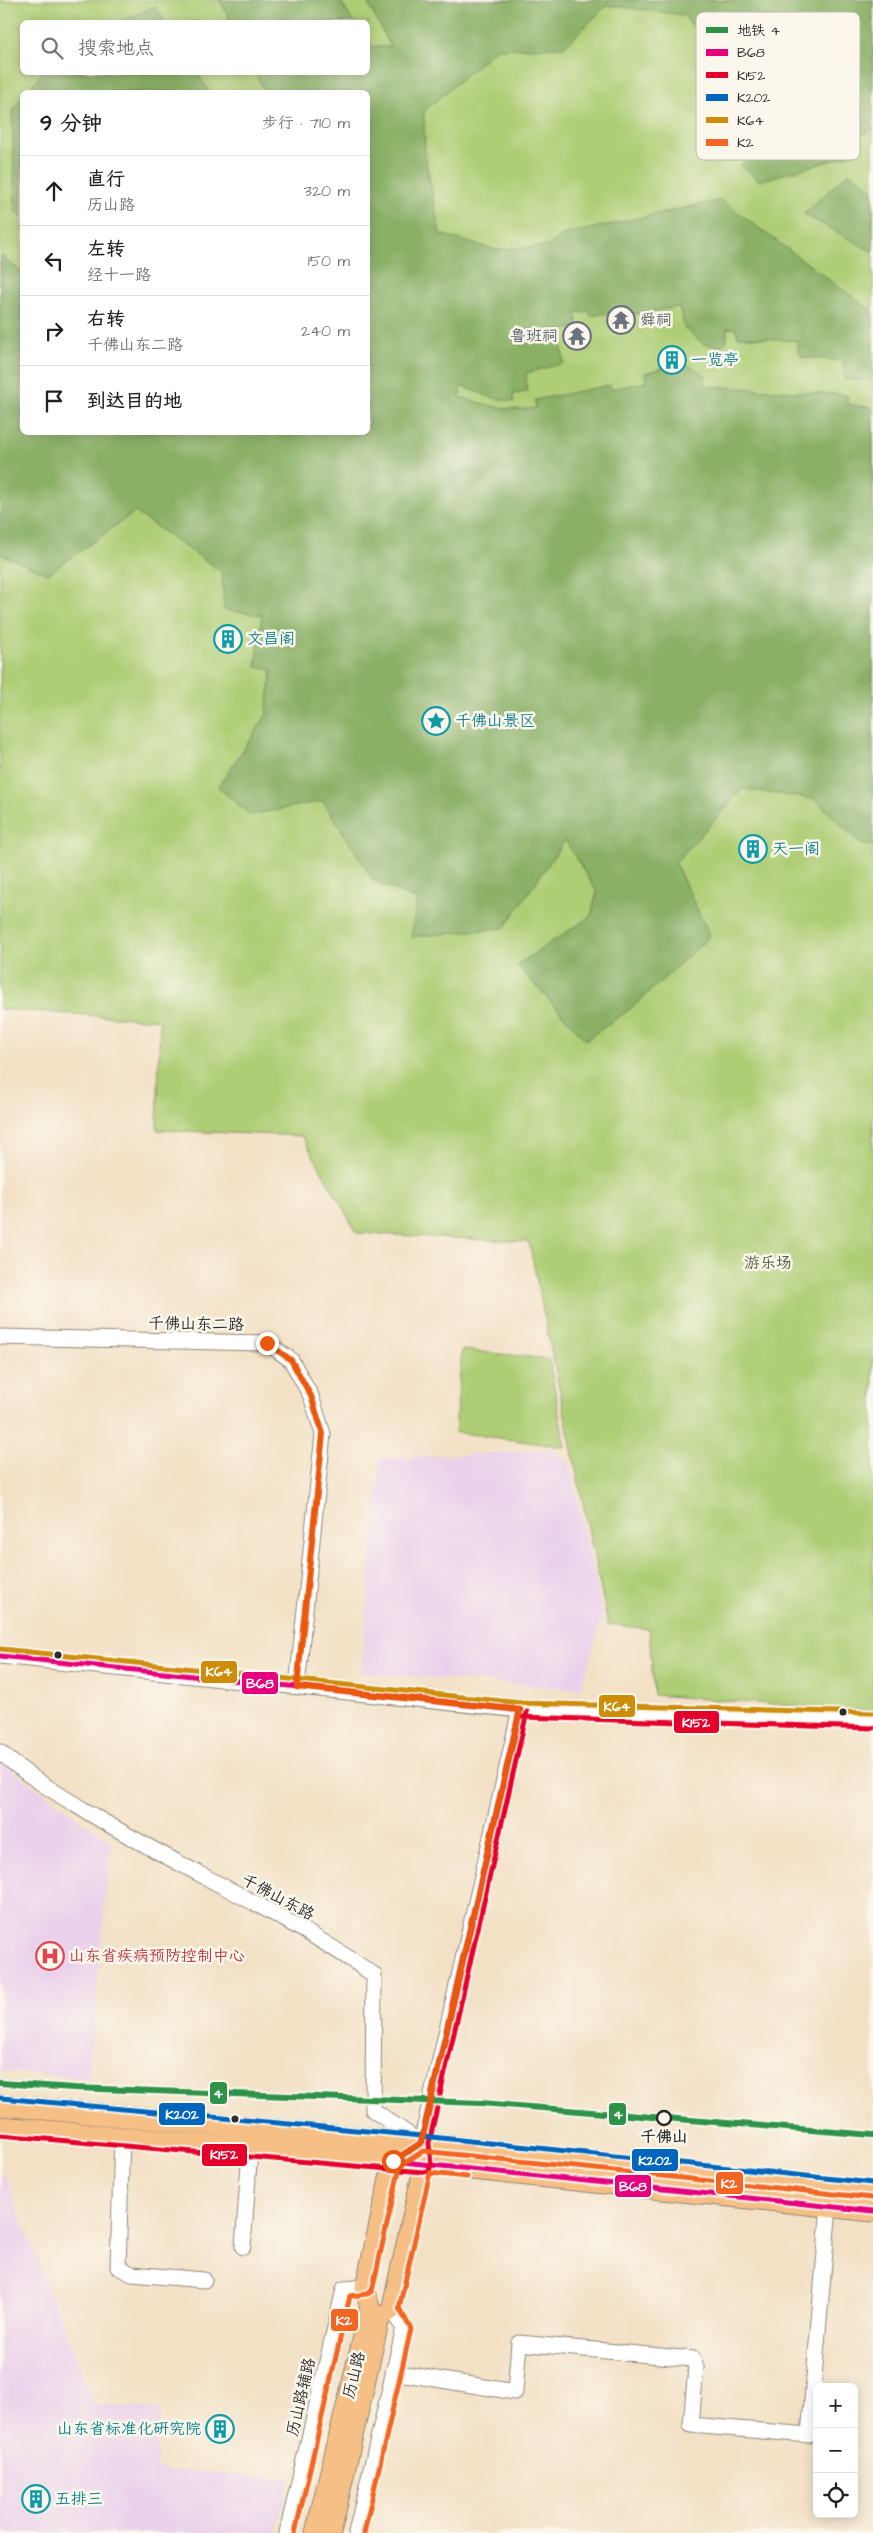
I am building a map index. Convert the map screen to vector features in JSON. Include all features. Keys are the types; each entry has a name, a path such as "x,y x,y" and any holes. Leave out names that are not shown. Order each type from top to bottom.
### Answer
{"highway":[{"path":"0,2105 421,2143 873,2191"},
{"path":"0,2126 393,2161 873,2211"}],"main road":[{"path":"393,2161 421,2143"},
{"name":"历山路","path":"331,2533 380,2318 390,2310 424,2165 421,2143"},
{"name":"历山路","path":"315,2533 370,2308 365,2287 393,2161"}],"street":[{"name":"千佛山东二路","path":"0,1337 267,1343 291,1360 311,1396 323,1434 297,1687"},
{"path":"0,1656 520,1710 873,1721"},
{"name":"历山路","path":"421,2143 520,1710"},
{"name":"千佛山东路","path":"0,1752 24,1773 113,1828 330,1944 374,1975 373,2110 421,2143"},
{"path":"122,2137 118,2267 132,2274 204,2280"},
{"path":"242,2247 250,2148"},
{"path":"393,2372 515,2392 519,2343 693,2359 696,2367 691,2424 809,2435 829,2206"},
{"name":"历山路辅路","path":"286,2533 344,2289 365,2287"},
{"path":"356,2533 404,2328 390,2310"}],"shaded area":[{"path":"550,1450 569,1462 603,1616 581,1689 361,1673 380,1459"},
{"name":"山东省疾病预防控制中心","path":"0,1762 111,1842 88,2078 0,2071"},
{"path":"0,2174 4,2174 94,2405 160,2409 156,2468 289,2479 276,2533 0,2533"}],"green space":[{"name":"千佛山景区","path":"0,0 873,0 873,1712 654,1695 649,1629 608,1624 529,1242 357,1233 302,1136 157,1130 160,1020 0,1009"},
{"path":"220,0 340,0 352,20 230,20"},
{"path":"366,0 873,0 873,130 860,136 860,12 696,12 696,29 683,15 607,5 564,47 496,49 424,111 425,155 440,234 496,250 549,246 562,235 721,200 873,312 873,381 844,379 844,361 802,357 798,351 798,341 737,336 737,329 727,328 727,341 721,347 704,344 685,329 679,307 630,315 628,310 591,316 589,311 576,313 578,327 559,330 564,363 526,373 527,392 513,394 514,402 493,398 461,386 460,397 470,400 507,408 536,408 535,400 610,385 611,389 647,382 645,373 683,362 705,375 705,386 847,395 847,404 873,408 873,846 860,844 815,799 743,789 675,863 710,936 634,1006 586,1040 517,965 591,916 597,892 565,840 504,928 411,937 417,900 374,881 323,801 250,815 218,787 266,716 272,669 256,667 262,615 224,610 222,572 135,512 48,574 0,554 0,255 20,271 20,435 370,435 370,90 264,90 256,75 370,75 370,46 391,47"},
{"path":"155,6 164,20 125,20"},
{"path":"41,75 198,75 208,90 29,90"},
{"path":"20,101 20,215 15,211 12,111"},
{"path":"746,160 832,160 760,181 740,165"},
{"path":"849,172 873,190 873,252 804,214"},
{"path":"462,1350 549,1359 565,1447 455,1432"}],"metro line":[{"name":"4","path":"0,2083 74,2088 481,2103 873,2135"}],"transit line":[{"name":"K64","path":"1,1649 521,1703 873,1713"},
{"name":"B68","path":"0,1656 520,1710"},
{"name":"B68","path":"393,2161 421,2143 520,1710"},
{"name":"K152","path":"0,2135 429,2171 431,2165 429,2143 527,1712"},
{"name":"K152","path":"520,1717 873,1728"},
{"name":"K202","path":"1,2098 422,2136 873,2183"},
{"name":"K2","path":"295,2533 350,2296 367,2294 372,2291 400,2166 423,2151 872,2198"},
{"name":"B68","path":"393,2161 873,2211"},
{"name":"K2","path":"364,2533 411,2329 399,2308 430,2173 467,2177"}],"place":[{"name":"舜祠","path":"621,320"},
{"name":"鲁班祠","path":"577,336"},
{"name":"一览亭","path":"672,360"},
{"name":"文昌阁","path":"228,639"},
{"name":"千佛山景区","path":"436,721"},
{"name":"天一阁","path":"753,849"},
{"name":"山东省疾病预防控制中心","path":"50,1956"},
{"name":"千佛山","path":"664,2118"},
{"name":"山东省标准化研究院","path":"220,2429"},
{"name":"五排三","path":"36,2499"}],"route":[{"path":"267,1343 291,1360 311,1396 323,1434 297,1687 520,1710 421,2143 393,2161"}],"park label":[{"name":"游乐场","path":"768,1263"}]}
